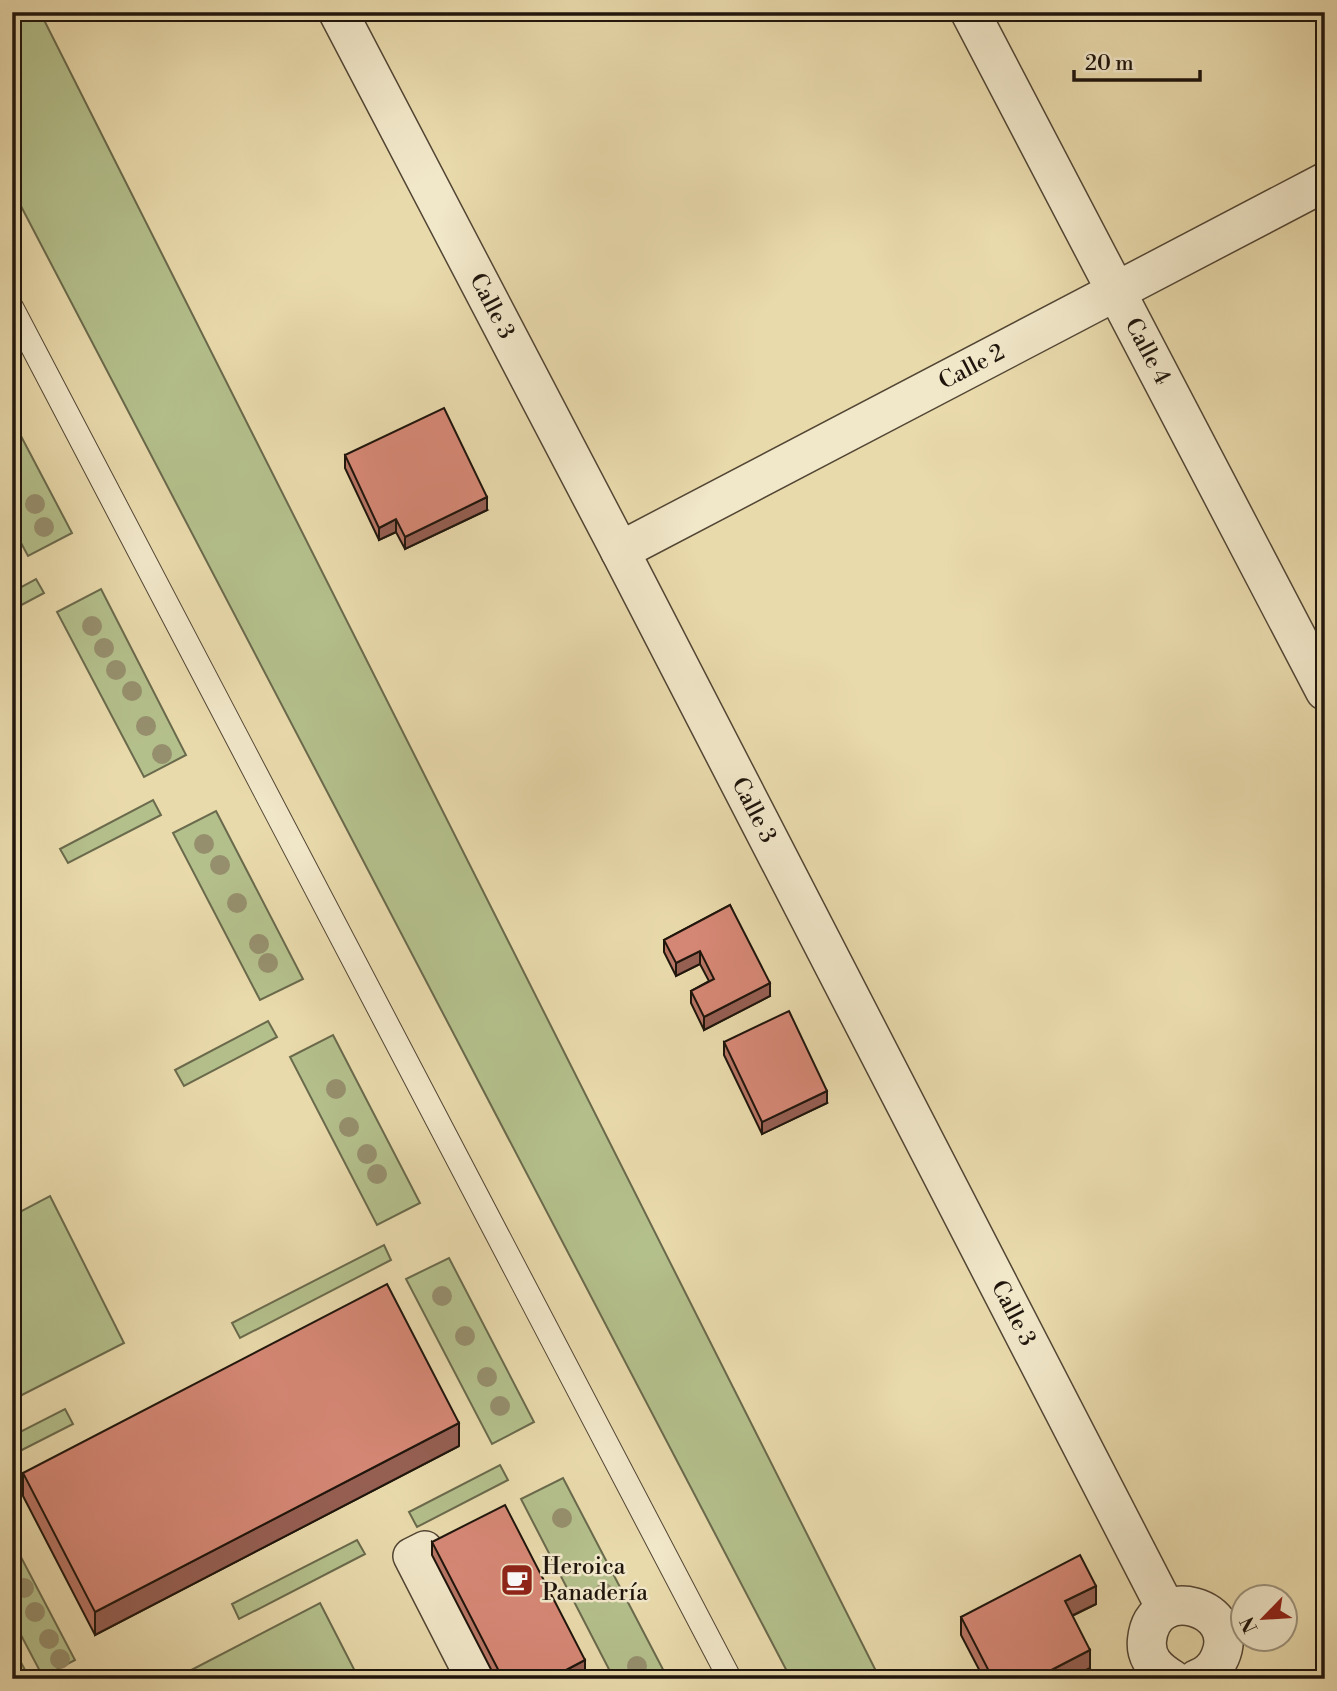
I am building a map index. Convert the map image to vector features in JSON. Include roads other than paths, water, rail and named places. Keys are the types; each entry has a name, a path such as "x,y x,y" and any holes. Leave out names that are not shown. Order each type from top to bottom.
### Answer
{"street":[{"name":"Calle 3","path":"338,12 620,551 1166,1609"},
{"name":"Calle 4","path":"970,12 1325,691"},
{"name":"Calle 2","path":"620,551 1325,182"},
{"path":"416,1547 411,1556 474,1679"},
{"path":"416,1547 483,1679"},
{"path":"416,1547 425,1549 492,1679"},
{"path":"1172,1679 1161,1673 1151,1661 1146,1647 1148,1632 1155,1619 1166,1609 1180,1605 1196,1606 1209,1613 1218,1625 1223,1639 1222,1654 1215,1667 1197,1679"}],"lane":[{"path":"12,308 730,1679"}],"place":[{"name":"Heroica Panadería","path":"517,1580"}]}
